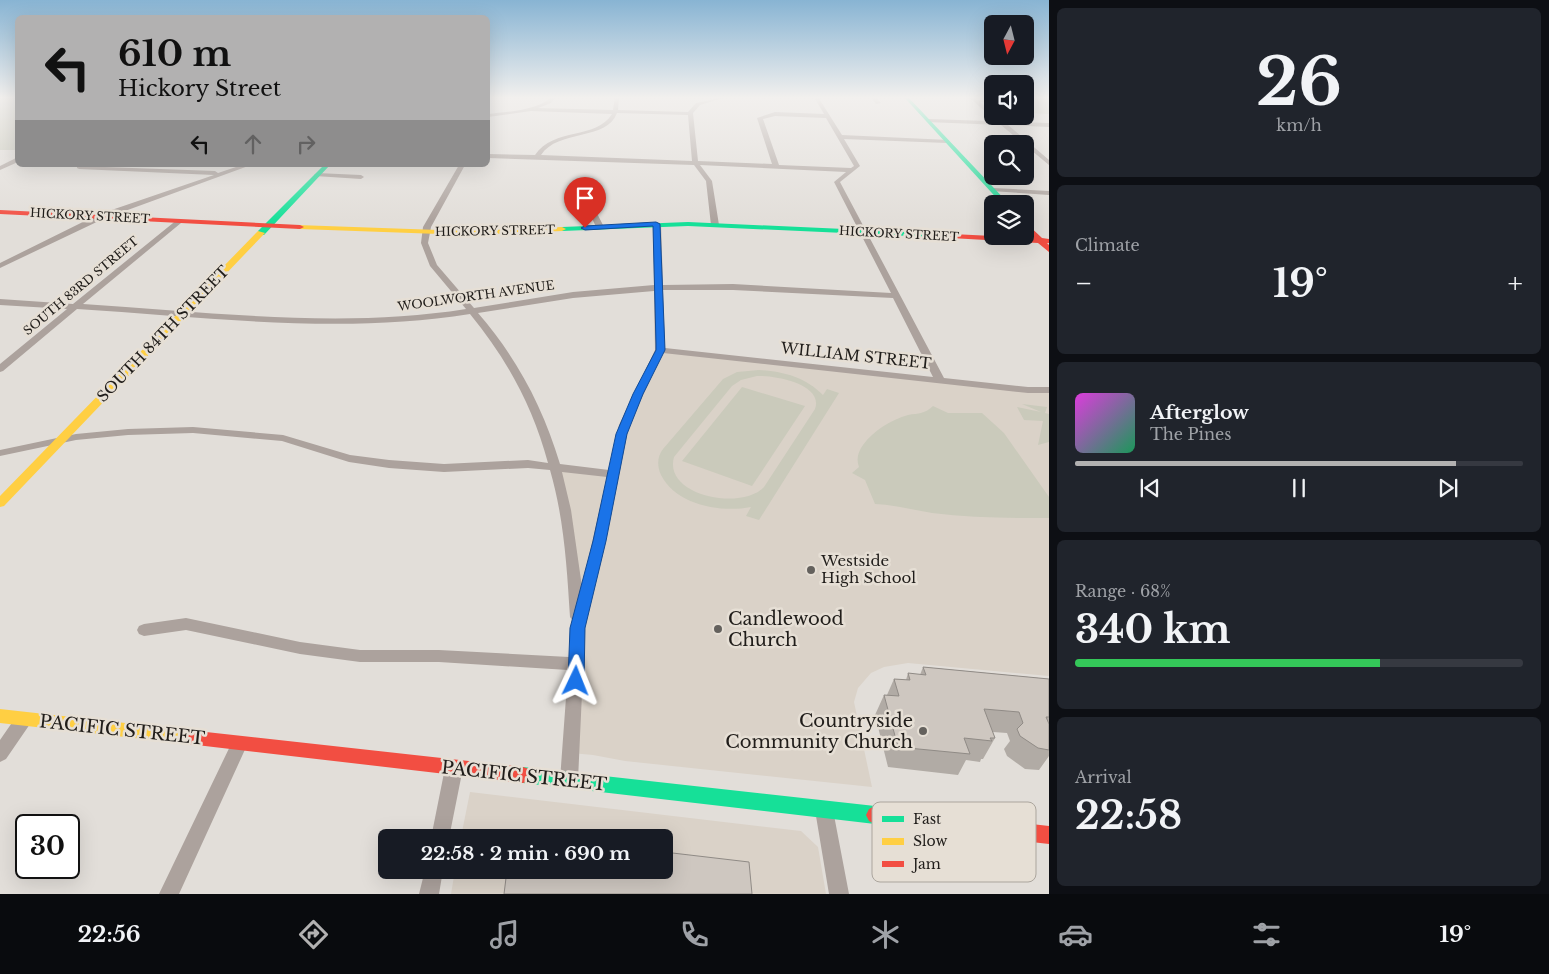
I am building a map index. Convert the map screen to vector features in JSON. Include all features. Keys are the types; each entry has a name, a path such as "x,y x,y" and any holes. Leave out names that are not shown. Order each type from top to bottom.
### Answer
{"main road":[{"path":"945,139 998,195"},
{"name":"SOUTH 84TH STREET","path":"0,504 325,167"},
{"name":"HICKORY STREET","path":"0,212 426,233 494,234 656,224 1044,240"},
{"path":"1034,232 1044,240 1049,250"},
{"name":"PACIFIC STREET","path":"0,716 872,815"},
{"name":"PACIFIC STREET","path":"1036,834 1049,835"}],"street":[{"path":"536,158 540,150 549,143 562,139"},
{"path":"693,139 695,162 708,179 715,225"},
{"path":"767,139 776,166"},
{"path":"841,139 857,166 837,182 940,380"},
{"path":"898,139 947,141"},
{"path":"1021,139 1049,163"},
{"path":"1040,155 1049,155"},
{"path":"490,156 695,162 853,170"},
{"path":"1,167 15,160"},
{"path":"79,167 219,174"},
{"path":"0,266 100,217 242,167"},
{"path":"461,167 426,233 424,245 429,259 500,346 523,382 540,416 556,467 568,526 578,628 569,780"},
{"path":"317,175 361,177"},
{"path":"993,190 1049,193"},
{"path":"583,192 600,227"},
{"name":"SOUTH 83RD STREET","path":"0,369 178,221"},
{"path":"578,628 626,420 660,350 656,224"},
{"name":"WOOLWORTH AVENUE","path":"0,302 348,321 414,318 573,295 658,288 733,287 896,296"},
{"name":"WILLIAM STREET","path":"660,350 1028,390 1049,390"},
{"path":"0,454 61,440 128,432 211,430 289,439 349,458 390,464 444,468 517,464 614,474"},
{"path":"144,630 186,624 300,648 360,656 439,656 577,664"},
{"path":"0,754 24,719"},
{"path":"169,894 240,744"},
{"path":"442,829 454,768"},
{"path":"824,810 839,894"},
{"path":"429,894 432,879"}],"shaded area":[{"path":"0,139 15,139 15,150 0,150"},
{"name":"Westside High School","path":"660,350 1049,390 1049,676 908,663 884,667 871,673 858,688 854,702 872,787 625,761 571,753 578,628 556,467 614,474 622,434"},
{"path":"759,370 776,372 801,379 823,395 827,389 839,393 759,520 746,516 751,507 726,509 713,507 688,500 677,494 661,475 658,462 663,449 723,379 737,372","holes":["765,376 785,379 805,387 816,400 815,409 764,487 753,494 739,498 723,498 707,496 692,490 680,482 674,470 674,457 732,386 741,380"]},
{"path":"742,387 805,406 752,486 682,461"},
{"path":"1022,404 1047,407 1045,413 1049,414 1049,442 1038,445 1043,421 1024,420 1017,407 1041,412"},
{"path":"933,406 948,413 982,413 1004,433 1049,497 1049,518 961,516 875,504 865,480 852,473 859,467 858,458 861,448 872,435 889,423 908,415 924,412"},
{"path":"470,792 801,831 818,847 826,894 451,894 454,879 673,879 673,829 463,829"}],"building":[{"name":"Countryside Community Church","path":"923,667 1049,679 1049,717 1046,717 1049,724 1049,750 1038,748 1020,736 1017,729 1023,723 1019,712 984,709 995,738 990,738 992,741 964,738 970,754 898,747 884,695 899,696 894,679 910,680 908,673 926,675"},
{"path":"673,853 749,862 752,894 504,894 506,879 673,879"}],"traffic: fast":[{"path":"945,139 998,195"},
{"path":"261,233 325,167"},
{"path":"562,229 688,224 932,235"},
{"path":"523,775 872,815"}],"traffic: slow":[{"path":"300,227 467,233 562,229"},
{"path":"0,503 261,233"},
{"path":"0,716 188,737"}],"traffic: jam":[{"path":"0,212 300,227"},
{"path":"1034,234 1049,250"},
{"path":"932,235 1049,241"},
{"path":"188,737 523,775"},
{"path":"1036,834 1049,835"}],"place":[{"name":"Westside High School","path":"811,570"},
{"name":"Candlewood Church","path":"718,629"},
{"name":"Countryside Community Church","path":"923,731"}],"route":[{"path":"576,681 578,628 607,508 624,425 660,350 661,344 656,224 585,228"}]}
